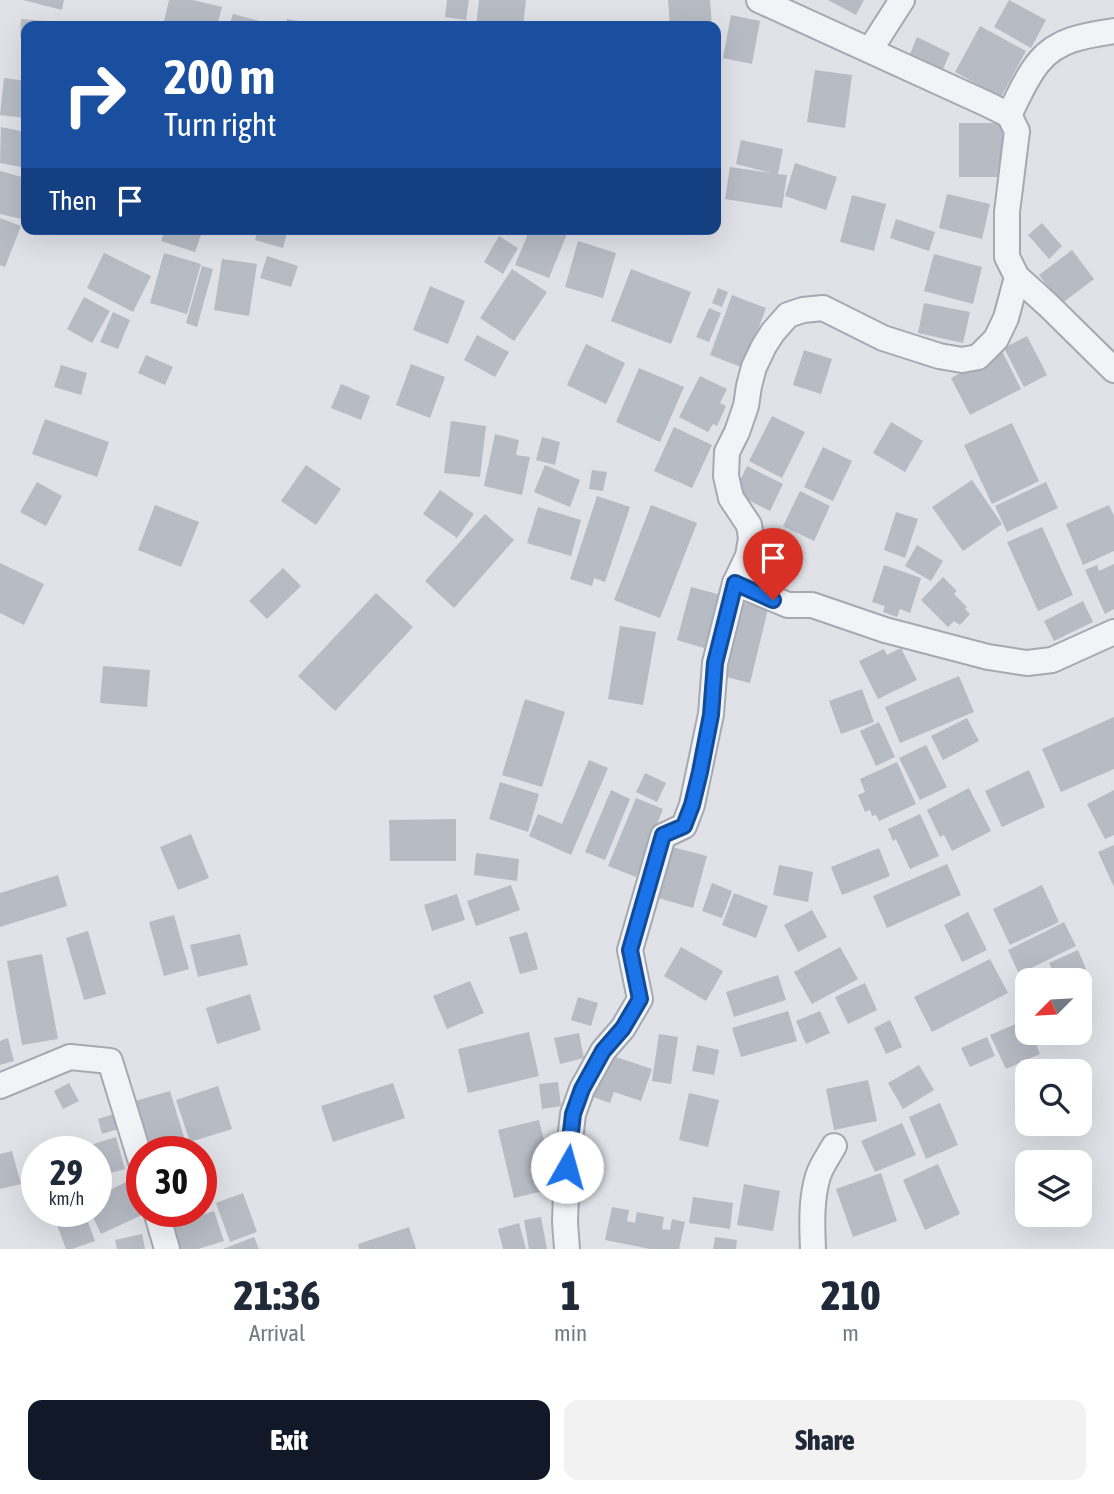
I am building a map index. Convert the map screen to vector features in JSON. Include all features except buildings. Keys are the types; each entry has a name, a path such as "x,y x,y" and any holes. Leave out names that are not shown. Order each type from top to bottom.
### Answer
{"street":[{"path":"759,0 1009,116 1017,131 1007,212 1007,257 1017,277 1114,370"},
{"path":"870,50 902,0"},
{"path":"1009,116 1039,61 1058,45 1083,36 1114,31"},
{"path":"566,1249 567,1167 573,1114 582,1089 603,1051 623,1028 640,999 630,950 663,835 684,826 692,805 711,715 715,663 735,583 748,556 751,538 749,525 731,498 726,476 727,452 746,406 754,367 764,346 788,315 823,308 883,338 939,356 962,359 978,356 996,339 1006,317 1017,277"},
{"path":"735,583 788,605 812,606 885,630 988,657 1027,663 1052,660 1114,632"},
{"path":"0,1086 71,1057 110,1061 133,1136"},
{"path":"813,1249 815,1193 819,1174 834,1146"},
{"path":"161,1227 167,1249"}],"route":[{"path":"567,1167 573,1114 582,1089 603,1051 623,1028 640,999 630,950 663,835 684,826 692,805 711,715 715,663 735,583 773,600"}]}
